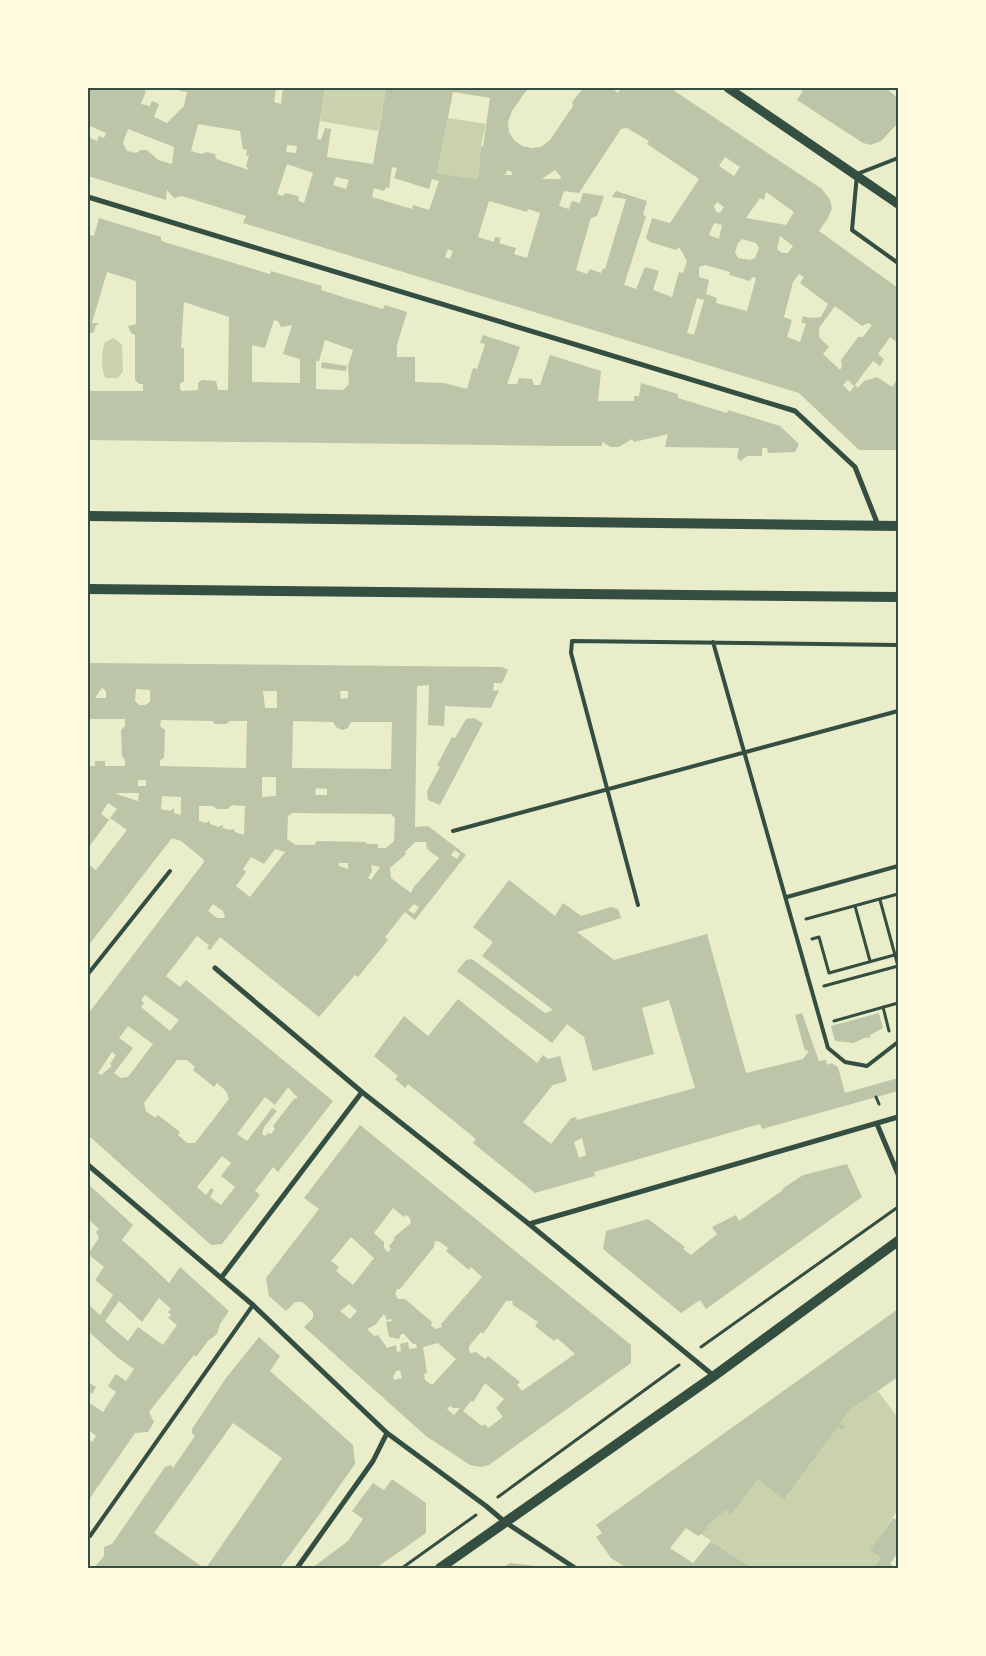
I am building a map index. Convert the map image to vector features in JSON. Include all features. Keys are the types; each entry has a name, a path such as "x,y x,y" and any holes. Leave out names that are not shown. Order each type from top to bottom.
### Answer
{"main road":[{"path":"88,516 898,526"},
{"path":"88,589 898,597"},
{"path":"440,1568 714,1376 898,1241"}],"street":[{"path":"728,88 857,174 898,204"},
{"path":"88,196 795,412 855,467 878,525"},
{"path":"215,968 362,1092 529,1224 714,1376"},
{"path":"221,1278 362,1092"},
{"path":"529,1224 898,1117"},
{"path":"877,1124 898,1174"},
{"path":"88,1165 253,1305 387,1433 505,1522 575,1568"},
{"path":"297,1568 373,1461 387,1433"}],"lane":[{"path":"898,158 857,174 852,230 898,263"},
{"path":"638,905 570,653 572,641 898,645"},
{"path":"713,642 828,1048 846,1062 867,1066 898,1042"},
{"path":"453,831 898,711"},
{"path":"786,897 898,866"},
{"path":"88,974 170,871"},
{"path":"88,1534 90,1536 253,1305"}],"path":[{"path":"793,922 898,894"},
{"path":"812,990 898,966 897,954 880,900"},
{"path":"855,906 870,962"},
{"path":"799,942 819,937 829,973 897,954"},
{"path":"821,1025 898,1003"},
{"path":"883,1007 888,1025"},
{"path":"876,1097 879,1104"},
{"path":"402,1568 662,1379 689,1356 898,1207"}],"green space":[{"path":"325,88 386,88 378,131 320,121"},
{"path":"448,118 486,124 481,146 478,179 437,173"},
{"path":"114,338 122,345 123,371 118,378 106,378 102,366 104,346 105,342"},
{"path":"878,1391 898,1418 898,1509 871,1550 881,1558 873,1568 841,1568 837,1566 836,1568 752,1568 701,1534 709,1529 707,1526 726,1510 730,1515 758,1479 785,1499 838,1427 843,1431 846,1428 840,1423 850,1410"}],"building":[{"path":"88,88 137,88 146,91 141,104 150,106 152,101 159,104 154,117 167,123 184,106 187,92 180,91 181,88 276,88 274,102 281,104 283,88 325,88 317,139 321,140 325,128 331,129 327,157 373,164 386,88 528,88 512,111 508,122 509,132 514,140 522,146 532,148 541,147 550,140 573,106 572,102 582,90 579,88 611,88 618,93 621,88 670,88 822,189 830,200 832,208 819,231 898,288 898,343 890,337 878,354 884,359 880,366 873,361 854,386 848,380 843,385 850,392 855,385 858,388 864,381 877,377 892,387 898,378 898,450 859,450 799,393 243,223 246,216 182,196 174,198 167,190 166,200 88,176 88,137 97,141 99,136 104,138 106,133 88,125","holes":["453,92 490,98 483,147 481,146 478,179 437,173","198,124 240,131 243,149 247,150 246,155 249,156 246,166 249,170 216,159 215,154 206,152 202,154 191,151","627,128 649,141 647,144 699,179 670,223 652,218 646,238 650,242 676,250 679,247 687,261 683,273 679,272 672,297 653,290 659,271 645,267 636,289 624,285 646,216 643,215 647,201 616,191 612,197 626,199 605,269 603,268 601,273 590,269 587,274 576,270 591,218 597,216 604,196 583,193 580,203 572,201 569,209 559,206 564,191 579,193 621,129","128,129 174,147 172,164 158,160 147,150 141,150 136,153 127,151 123,143","287,145 297,146 296,153 286,152","725,157 740,167 734,176 719,166","287,164 313,173 304,203 299,201 298,196 286,193 282,196 277,194","392,167 397,168 394,178 429,189 432,179 439,181 429,210 413,205 412,209 372,197 374,188 384,191 386,187 389,188","507,170 512,172 512,175 502,175 506,174","555,170 561,177 560,179 542,179","336,177 349,180 346,189 333,185","766,192 794,212 786,225 746,218 760,198 764,200","489,201 527,212 528,209 540,213 527,258 514,254 516,248 499,243 501,238 495,237 494,242 478,237","717,202 724,207 720,213 716,212 714,206","714,223 722,225 719,239 709,235","780,236 793,246 788,253 782,253 777,249","742,239 756,243 759,248 755,258 750,260 738,258 735,252 738,243","448,249 453,251 450,259 445,257","705,265 730,272 729,275 750,281 752,277 756,278 747,311 716,303 717,298 706,294 709,280 699,277 699,267","799,274 804,277 800,283 828,304 821,317 810,318 803,316 801,322 806,324 800,342 787,337 792,320 784,317 793,282","697,298 704,300 694,335 687,333","835,306 862,326 868,323 872,325 863,337 858,337 841,360 842,366 840,370 823,354 829,347 819,337 819,328"]},
{"path":"798,88 888,88 898,98 898,123 881,141 871,145 863,143 797,100 803,91"},
{"path":"99,218 161,237 161,241 270,274 271,271 322,286 321,290 346,298 383,309 385,305 407,312 397,345 397,357 415,357 415,382 444,383 467,389 473,368 477,369 485,344 480,343 483,335 520,347 507,384 517,384 519,378 532,379 534,385 540,385 550,355 601,371 598,401 634,401 634,396 639,396 641,383 678,394 678,398 727,413 728,410 780,426 799,444 795,452 768,453 767,448 762,448 762,456 747,456 741,461 737,458 739,448 665,447 668,434 634,442 632,439 619,447 611,447 602,442 602,446 560,446 88,440 88,391 143,391 143,384 139,384 135,380 135,335 131,333 128,326 136,324 136,281 107,272 92,323 98,323 98,325 96,325 94,332 89,334 88,347 88,234 94,236","holes":["184,302 229,317 228,390 218,390 216,381 202,380 198,383 198,390 182,391 180,389 180,384 184,381 184,348 181,348","274,320 278,321 281,327 292,325 283,354 300,359 300,383 252,382 252,345 265,348","325,340 353,350 348,366 349,384 343,390 316,389 316,361 319,361"]},
{"path":"322,362 347,366 346,371 321,368"},
{"path":"88,663 502,667 508,670 502,683 494,683 493,691 499,690 491,708 445,706 444,726 428,725 429,685 417,686 415,827 428,826 466,855 415,920 405,912 385,937 388,940 358,977 355,975 319,1017 220,937 210,950 207,948 209,945 197,936 166,976 180,987 186,980 333,1101 278,1172 273,1167 255,1191 260,1195 222,1244 211,1245 88,1135 88,1014 204,862 203,859 181,841 172,838 88,946 88,864 96,870 127,830 110,818 117,809 108,803 101,814 109,820 88,848 88,766 95,766 95,761 105,761 105,766 125,766 125,760 122,756 121,730 125,726 125,719 88,719","holes":["102,688 106,691 106,698 95,698","136,689 150,690 150,702 145,705 139,705 135,701","263,691 277,691 277,708 265,708","340,691 348,691 348,698 341,699","161,720 212,721 215,724 226,724 230,721 247,721 246,768 160,766 160,760 164,758 165,730 160,726","293,721 333,722 336,727 342,730 348,728 351,722 392,722 391,769 292,768","262,777 276,777 276,796 262,797","138,780 146,780 146,786 138,786","316,788 327,789 327,795 315,795","115,793 139,793 138,801 119,795","162,796 181,797 181,815 174,813 174,808 170,811 161,809","232,805 245,806 244,835 235,832 234,829 223,828 223,825 218,827 210,824 210,821 206,823 199,821 199,806 213,806 216,809 228,809","292,813 391,814 395,818 394,841 386,848 378,848 378,844 367,844 365,842 317,841 314,845 296,845 287,839 288,816","415,842 426,842 427,849 439,858 413,888 411,893 391,878 390,868 406,854 405,852","275,849 285,852 250,897 236,886 246,872 243,869 251,857 264,864","455,850 460,854 457,859 451,855","339,863 348,863 348,869 339,866","371,865 380,867 371,880 368,878 372,871","213,904 223,911 225,918 217,918 208,911","414,904 419,907 414,914 408,910","145,995 179,1020 170,1031 141,1007 144,1003 141,1000","128,1026 153,1044 128,1077 121,1078 114,1073 133,1048 119,1038","112,1052 116,1055 110,1064 112,1066 101,1075 98,1073","177,1060 187,1060 195,1067 193,1070 214,1087 217,1083 226,1091 229,1099 195,1143 187,1143 178,1135 180,1132 158,1115 155,1118 146,1111 144,1103","288,1087 298,1098 294,1099 273,1126 275,1129 271,1134 268,1133 265,1136 262,1134 264,1127 277,1111 272,1108 247,1141 237,1134 265,1097 275,1105","222,1156 231,1163 221,1176 235,1187 221,1205 210,1197 214,1190 211,1188 206,1195 197,1187"]},
{"path":"474,718 483,723 440,805 428,800 427,791 440,767 437,765 452,737 455,738 466,719"},
{"path":"509,880 555,916 563,903 581,916 611,907 618,909 621,918 577,932 614,960 707,934 746,1073 803,1059 808,1050 805,1051 795,1015 802,1013 819,1061 826,1060 827,1065 831,1063 838,1067 845,1093 898,1078 898,1091 762,1129 760,1124 594,1172 595,1176 535,1193 473,1143 476,1139 408,1084 405,1088 395,1079 398,1076 374,1056 404,1016 428,1036 458,999 537,1063 543,1055 548,1059 560,1056 567,1081 553,1085 523,1122 551,1144 571,1118 576,1117 577,1120 695,1088 669,1000 642,1008 654,1054 593,1071 584,1037 567,1024 552,1043 457,971 466,960 472,959 545,1013 553,1010 482,956 493,942 473,927","holes":["582,1138 586,1155 579,1158 574,1142"]},
{"path":"879,1013 883,1028 870,1035 870,1038 867,1037 853,1043 835,1041 831,1026"},
{"path":"360,1125 631,1345 631,1363 489,1465 481,1467 470,1465 426,1436 304,1327 313,1318 313,1312 307,1306 302,1302 295,1302 286,1311 269,1296 266,1278 319,1209 304,1198","holes":["393,1208 404,1217 406,1215 410,1218 411,1223 393,1238 395,1239 389,1246 391,1249 388,1252 384,1248 384,1242 374,1233","351,1237 374,1258 353,1285 336,1271 339,1267 331,1261","435,1241 448,1248 446,1251 469,1270 471,1267 482,1277 441,1324 442,1327 436,1329 431,1326 432,1322 405,1299 398,1299 395,1294 397,1289 400,1289 434,1247","506,1301 512,1301 513,1305 538,1322 535,1326 554,1341 557,1338 575,1354 522,1391 517,1385 520,1382 488,1356 485,1359 476,1352 471,1353 469,1351 469,1346 481,1332 483,1334","349,1304 357,1311 350,1319 340,1311","384,1314 387,1320 391,1319 392,1321 386,1322 389,1337 399,1339 401,1334 404,1334 413,1344 416,1344 417,1348 409,1349 408,1342 400,1344 401,1351 397,1352 396,1345 387,1348 378,1335 374,1336 367,1329 375,1325","438,1343 456,1359 432,1385 425,1380 424,1374 427,1373 423,1347","400,1370 402,1378 394,1380 393,1377 396,1371","485,1383 504,1399 496,1408 503,1417 488,1428 485,1424 482,1426 463,1411 471,1401 473,1402","450,1406 460,1408 454,1415 447,1409"]},
{"path":"847,1164 862,1197 706,1309 700,1300 681,1313 603,1249 606,1231 648,1219 685,1247 683,1249 691,1255 717,1234 712,1227 736,1215 739,1221 803,1175"},
{"path":"88,1184 133,1225 122,1240 169,1283 180,1267 229,1311 220,1324 217,1334 208,1341 196,1357 194,1355 149,1412 154,1422 148,1432 135,1433 88,1501 88,1439 92,1442 96,1436 88,1429 88,1402 103,1412 116,1392 108,1386 116,1374 126,1381 134,1369 117,1357 88,1331 88,1304 100,1315 113,1295 95,1280 104,1267 88,1254 99,1238 96,1232 99,1229 88,1219","holes":["159,1298 171,1309 168,1312 171,1315 168,1318 177,1325 163,1345 138,1327 128,1341 105,1321 119,1301 142,1322"]},
{"path":"898,1309 898,1377 850,1410 840,1423 846,1427 843,1431 838,1427 784,1500 758,1479 730,1516 726,1510 707,1526 709,1529 698,1536 686,1528 670,1548 693,1563 711,1541 752,1568 627,1568 611,1558 596,1537 602,1533 596,1525"},
{"path":"259,1337 280,1356 270,1371 353,1445 355,1464 319,1515 280,1568 206,1568 282,1458 233,1423 154,1533 204,1568 94,1568 104,1556 104,1547 112,1544 165,1467 171,1465 173,1468 195,1436 192,1433 192,1429 226,1378"},
{"path":"88,1382 96,1387 92,1394 88,1390"},
{"path":"392,1479 426,1503 426,1533 376,1568 312,1568 348,1541 363,1519 352,1511 373,1483 384,1490"},
{"path":"893,1518 898,1521 898,1552 890,1564 896,1568 873,1568 881,1558 870,1550"},
{"path":"510,1563 536,1566 540,1568 503,1568"}]}
